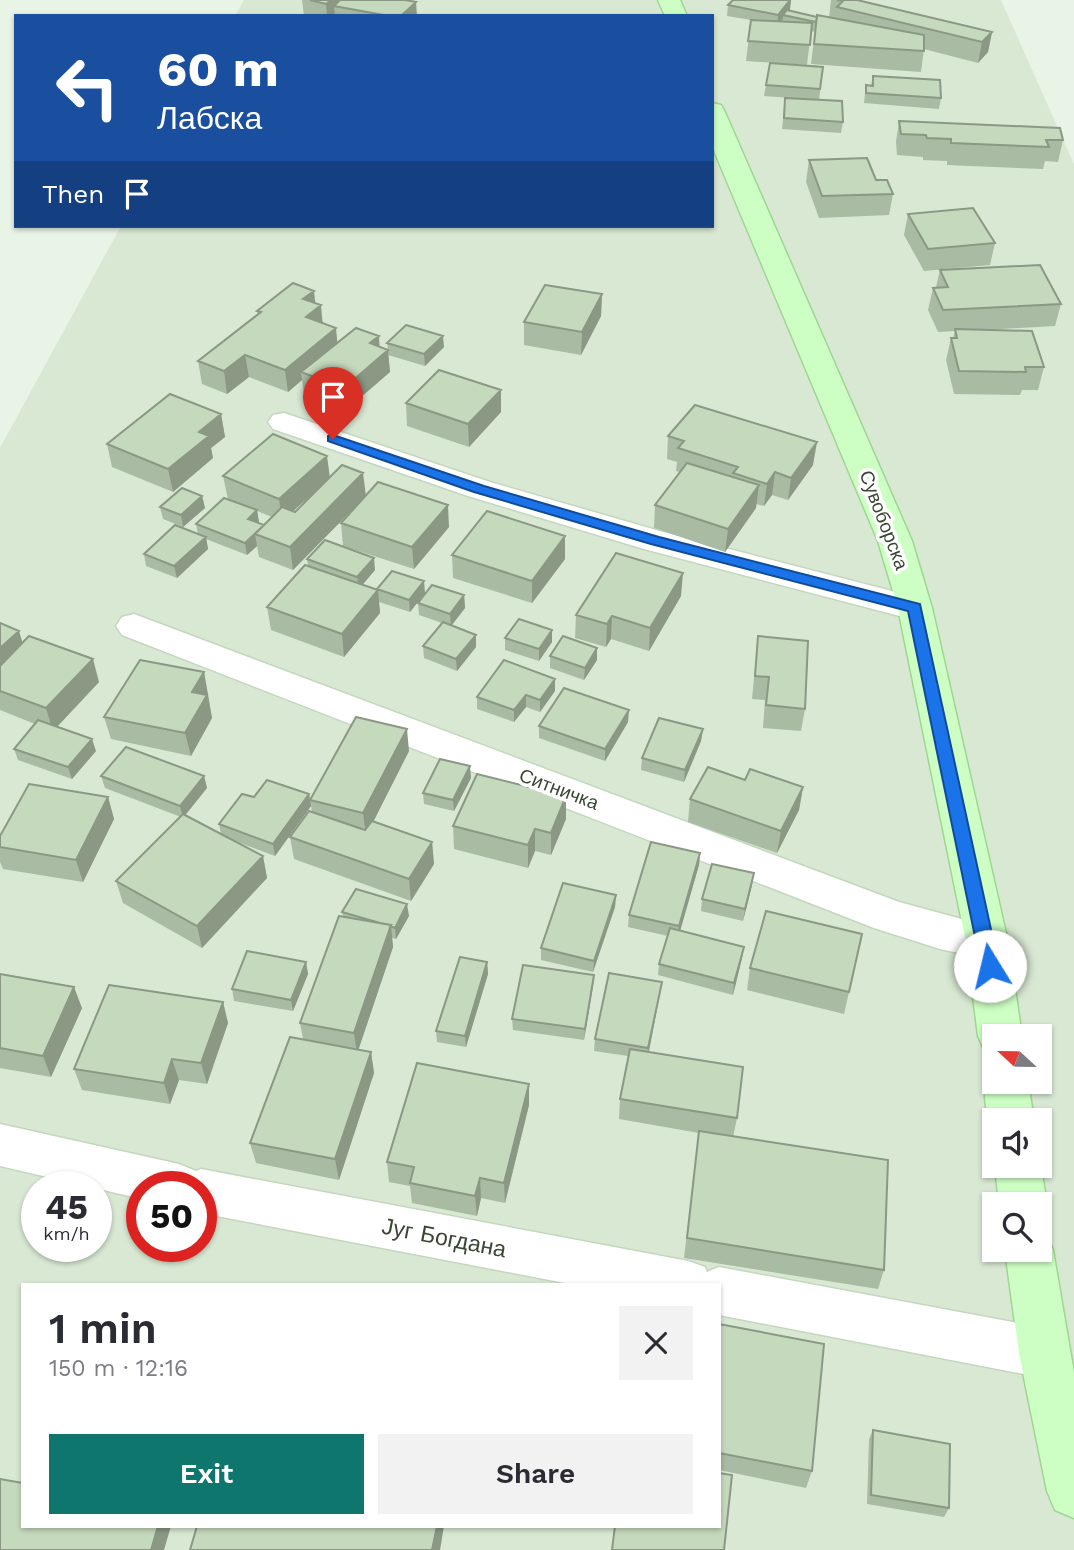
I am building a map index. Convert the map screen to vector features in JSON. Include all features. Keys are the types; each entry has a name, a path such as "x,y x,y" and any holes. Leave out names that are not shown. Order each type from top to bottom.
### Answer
{"main road":[{"name":"Сувоборска","path":"714,115 895,541 915,608 987,943 998,1024"},
{"path":"1031,1262 1044,1353 1074,1491"}],"street":[{"path":"284,422 479,489 656,541 915,608"},
{"name":"Ситничка","path":"134,625 889,916 987,943"},
{"path":"0,1146 126,1174"},
{"name":"Југ Богдана","path":"217,1194 683,1283"},
{"path":"721,1291 1044,1353"}],"shaded area":[{"path":"244,0 1001,0 1074,164 1074,1550 0,1550 0,448 120,228 714,228 714,14 236,14"}],"building":[{"path":"310,0 331,0 326,4"},
{"path":"340,0 416,2 403,14 378,14 334,6"},
{"path":"733,0 790,0 778,15 728,5"},
{"path":"837,0 857,0 992,32 982,42 837,7 843,1"},
{"path":"787,10 817,17 816,22 783,15"},
{"path":"817,15 924,35 924,51 814,44"},
{"path":"751,20 812,23 810,45 748,41"},
{"path":"770,63 823,67 820,89 766,85"},
{"path":"873,76 940,80 941,98 866,93 866,85 873,86"},
{"path":"785,98 842,101 843,122 784,118"},
{"path":"899,121 1060,128 1063,140 1046,140 1049,147 951,143 951,139 901,134"},
{"path":"867,158 876,180 887,180 893,194 822,196 809,160"},
{"path":"973,208 995,243 928,249 908,214"},
{"path":"1040,265 1061,304 943,310 933,288 948,287 940,270"},
{"path":"293,283 314,291 303,299 321,305 306,317 336,328 285,370 245,355 224,371 198,361 261,312 257,311"},
{"path":"545,285 602,294 582,332 524,322"},
{"path":"406,325 443,336 424,354 387,343"},
{"path":"356,328 379,336 370,343 388,350 344,388 301,372"},
{"path":"955,329 1032,331 1044,367 1025,367 1026,372 959,371 951,338 957,338"},
{"path":"439,370 501,390 468,424 406,403"},
{"path":"170,394 221,414 199,432 209,436 168,469 107,444"},
{"path":"695,405 817,442 791,478 775,472 767,484 733,473 738,467 678,448 684,441 668,436"},
{"path":"273,434 327,456 279,499 223,476"},
{"path":"687,463 759,485 728,529 655,505"},
{"path":"342,465 363,473 290,547 255,534 282,507 295,512"},
{"path":"378,482 448,505 412,547 341,523"},
{"path":"182,488 202,496 181,515 160,507"},
{"path":"224,498 257,510 248,519 264,525 245,543 196,524"},
{"path":"487,511 565,536 532,581 452,555"},
{"path":"175,525 206,537 174,566 144,554"},
{"path":"325,540 374,558 357,577 307,559"},
{"path":"616,553 683,573 650,628 612,616 607,624 576,615"},
{"path":"305,565 378,590 342,634 267,607"},
{"path":"392,571 424,581 409,600 377,589"},
{"path":"432,585 464,595 450,614 418,603"},
{"path":"519,619 552,630 539,649 505,638"},
{"path":"443,622 476,635 456,659 423,646"},
{"path":"0,623 19,631 0,648"},
{"path":"29,636 93,659 46,708 0,691 0,666"},
{"path":"563,636 597,648 585,668 550,656"},
{"path":"758,636 808,641 805,709 766,705 769,677 755,676"},
{"path":"140,660 204,672 192,692 207,695 185,733 104,717"},
{"path":"504,660 555,679 540,700 526,695 514,710 477,697"},
{"path":"564,688 629,710 605,749 539,726"},
{"path":"356,717 407,729 363,813 310,800"},
{"path":"659,718 703,729 685,770 642,758"},
{"path":"38,720 92,739 68,767 14,749"},
{"path":"126,747 204,776 180,806 101,776"},
{"path":"440,759 470,766 453,800 423,793"},
{"path":"708,767 745,780 750,769 803,787 781,831 690,799"},
{"path":"477,774 566,796 551,833 535,829 528,845 453,826"},
{"path":"267,780 309,794 273,844 219,824 242,794 254,797"},
{"path":"29,784 108,797 76,860 0,847 0,836"},
{"path":"309,811 365,830 372,821 432,842 409,879 290,837"},
{"path":"183,814 263,856 197,926 116,881"},
{"path":"651,842 700,853 679,926 629,915"},
{"path":"712,864 754,873 745,909 702,899"},
{"path":"563,883 616,895 594,961 541,948"},
{"path":"356,889 407,904 395,928 342,912"},
{"path":"766,911 862,934 849,992 750,968"},
{"path":"339,916 391,925 354,1033 300,1023"},
{"path":"670,928 744,947 734,983 659,964"},
{"path":"247,951 306,962 291,1000 232,989"},
{"path":"460,957 487,962 465,1036 436,1031"},
{"path":"523,965 594,975 585,1029 512,1019"},
{"path":"609,973 662,982 648,1048 595,1039"},
{"path":"0,974 74,987 43,1056 0,1048"},
{"path":"109,985 223,1002 201,1063 172,1059 164,1083 74,1069"},
{"path":"290,1037 371,1052 335,1159 250,1143"},
{"path":"630,1049 743,1067 737,1118 620,1099"},
{"path":"417,1063 529,1084 504,1183 480,1178 475,1196 410,1183 414,1167 387,1162"},
{"path":"699,1131 888,1160 884,1270 687,1238"},
{"path":"721,1324 824,1344 812,1471 721,1453"},
{"path":"873,1430 950,1444 949,1508 871,1495"},
{"path":"721,1473 732,1475 724,1550 612,1550 615,1528 721,1528"},
{"path":"0,1479 21,1483 21,1528 157,1528 151,1550 0,1550"},
{"path":"196,1528 437,1528 432,1550 190,1550"}],"route":[{"path":"333,439 479,489 656,541 915,608 990,966"}]}
